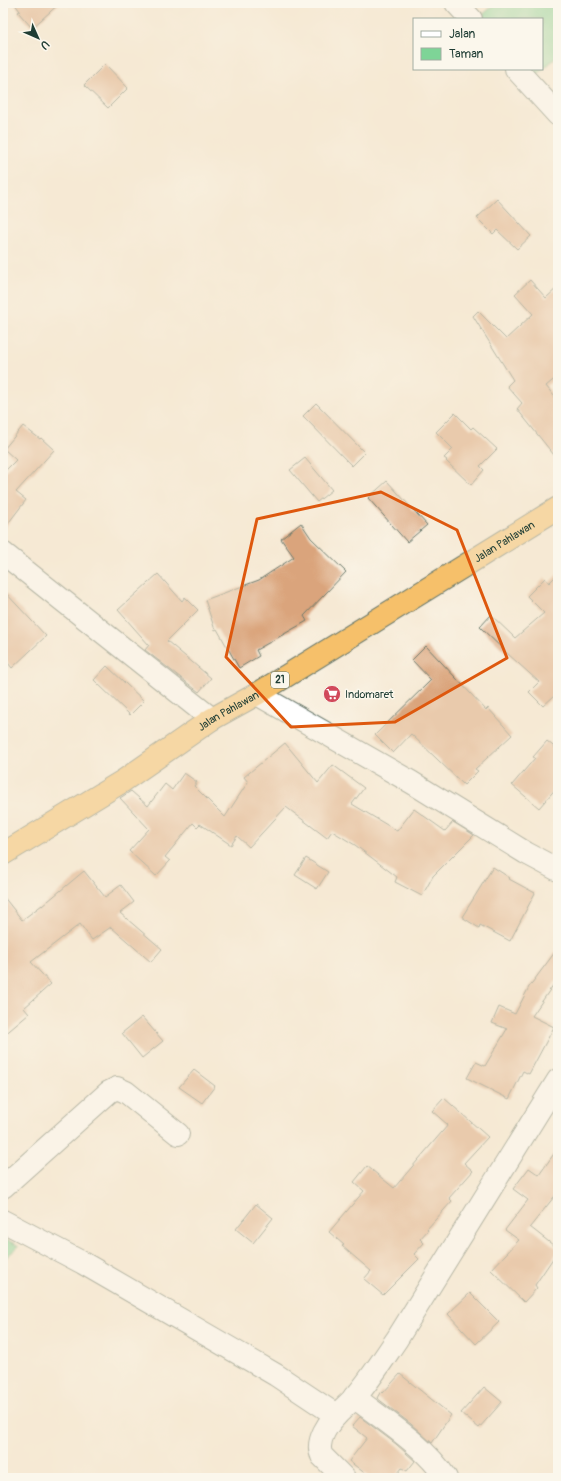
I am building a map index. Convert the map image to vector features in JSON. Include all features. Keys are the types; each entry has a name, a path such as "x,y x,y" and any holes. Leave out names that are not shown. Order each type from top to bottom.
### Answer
{"highway":[{"name":"Jalan Pahlawan","path":"3,854 123,781 212,719 257,694 558,508"}],"street":[{"path":"456,3 470,18"},
{"path":"517,70 558,115"},
{"path":"3,553 212,719"},
{"path":"257,694 411,782 526,853 558,870"},
{"path":"344,1478 322,1456 320,1452 320,1440 324,1432 329,1423 372,1376 397,1339 558,1080"},
{"path":"3,1187 109,1092 117,1088 126,1092 178,1134"},
{"path":"3,1221 83,1263 276,1375 336,1416"},
{"path":"354,1397 423,1450 438,1465 446,1478"}],"highlighted area":[{"path":"381,492 457,530 507,658 395,722 291,727 226,657 257,519"}],"green space":[{"path":"496,3 558,3 558,56 543,69 543,18 479,18"},
{"path":"512,70 542,70 525,85"},
{"path":"3,1238 19,1246 3,1260"}],"building":[{"path":"14,3 60,3 32,28 18,12 20,11"},
{"path":"105,64 128,88 108,108 84,85"},
{"path":"497,199 531,236 517,249 497,230 493,234 477,218"},
{"path":"530,280 546,298 558,287 558,376 546,386 558,401 558,460 517,409 522,403 507,386 513,380 473,316 478,311 506,339 533,314 515,294"},
{"path":"316,403 365,453 352,466 303,416"},
{"path":"455,413 471,429 473,427 497,449 480,466 484,470 471,485 444,458 453,449 436,432"},
{"path":"23,426 40,439 41,438 54,450 16,492 26,500 3,530 3,473 16,460 4,449"},
{"path":"305,458 332,490 317,502 290,470"},
{"path":"387,481 427,525 407,542 368,498"},
{"path":"301,523 311,538 346,572 304,616 307,621 256,650 259,656 239,668 217,629 215,630 205,600 259,580 294,557 281,539"},
{"path":"158,574 182,601 185,597 198,610 167,641 211,678 199,692 145,650 149,645 118,610"},
{"path":"558,574 558,699 554,696 543,706 529,692 539,682 480,627 491,615 515,638 544,613 527,596 545,578 549,583"},
{"path":"3,590 46,636 12,668 3,657"},
{"path":"426,646 486,710 488,708 512,735 475,769 478,771 464,785 411,734 393,753 375,735 431,680 412,660"},
{"path":"107,666 144,701 130,715 94,680"},
{"path":"547,741 558,750 558,786 539,808 512,785"},
{"path":"285,743 318,783 333,765 364,788 352,804 397,831 414,809 445,831 453,822 474,835 433,876 422,896 395,882 397,877 355,845 332,831 327,838 286,807 249,847 237,836 231,845 200,824 197,827 193,823 165,857 170,861 156,876 129,851 149,829 120,798 131,791 148,806 165,784 172,790 184,773 197,782 194,786 225,817 248,782 244,777"},
{"path":"306,858 328,872 317,889 295,875"},
{"path":"493,867 510,878 509,879 535,893 510,941 480,925 479,928 462,917"},
{"path":"84,871 105,897 121,885 134,902 120,913 162,949 151,962 111,927 92,940 80,924 31,962 51,984 24,1008 29,1014 3,1036 3,896 22,920 42,906"},
{"path":"558,948 558,978 532,1016 554,1027 529,1074 523,1071 509,1099 467,1078 476,1062 485,1066 507,1029 492,1023 499,1007 515,1014 529,987"},
{"path":"142,1017 163,1041 142,1058 122,1033"},
{"path":"194,1070 215,1086 202,1103 179,1087"},
{"path":"444,1098 488,1137 464,1163 473,1171 449,1198 452,1201 420,1239 424,1243 414,1254 419,1259 383,1295 364,1279 371,1271 342,1246 344,1245 329,1232 364,1191 354,1182 367,1166 394,1188 448,1125 432,1111"},
{"path":"558,1148 558,1192 530,1227 558,1249 558,1251 535,1285 537,1288 524,1302 491,1270 519,1240 505,1230 528,1200 513,1189 529,1168 539,1175"},
{"path":"256,1204 273,1218 253,1243 236,1229"},
{"path":"470,1293 499,1322 476,1344 448,1314"},
{"path":"400,1374 451,1415 432,1443 411,1424 377,1398 381,1391 383,1393"},
{"path":"484,1387 502,1402 479,1428 461,1413"},
{"path":"360,1417 396,1444 415,1461 407,1471 402,1468 394,1478 371,1478 349,1461 367,1438 352,1426"}],"place":[{"name":"Indomaret","path":"332,694"}]}
